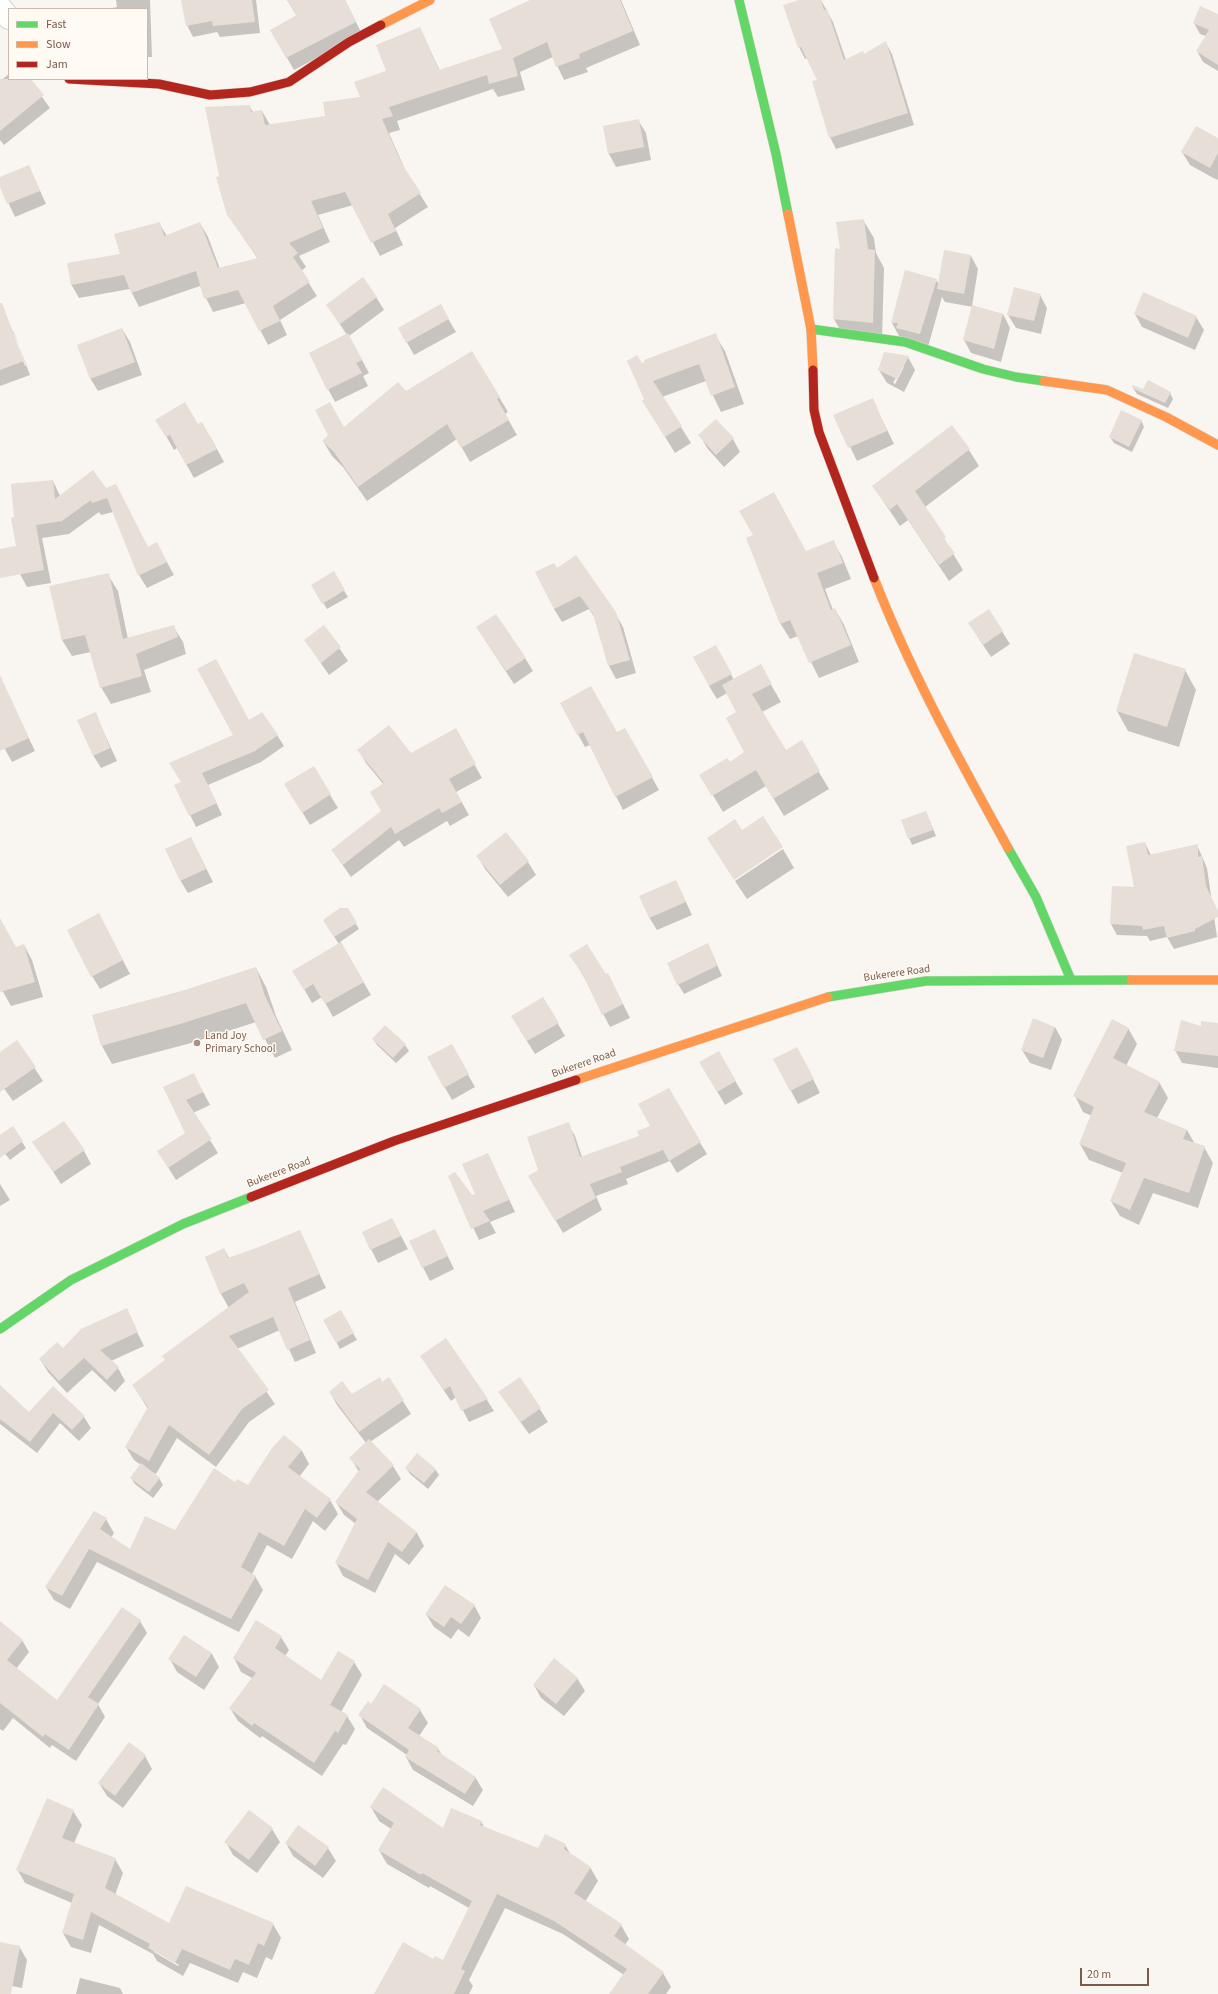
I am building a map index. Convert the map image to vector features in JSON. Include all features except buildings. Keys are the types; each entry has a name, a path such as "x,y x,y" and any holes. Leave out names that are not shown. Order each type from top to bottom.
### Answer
{"street":[{"path":"87,80 159,84 210,95 250,92 289,82 349,42 430,0"},
{"path":"739,0 776,154 811,330 814,410 819,432 891,621 944,735 1036,897 1071,980"},
{"path":"0,7 8,17"},
{"path":"811,330 905,342 983,369 1016,376 1106,390 1166,417 1218,445"},
{"name":"Bukerere Road","path":"0,1329 71,1280 183,1224 394,1141 706,1036 829,997 926,981 1218,980"}],"traffic: fast":[{"path":"739,0 776,154 788,214"},
{"path":"811,329 905,342 983,369 1016,377 1044,381"},
{"path":"1008,848 1036,897 1071,980"},
{"path":"828,997 926,981 1131,980"},
{"path":"0,1329 71,1280 183,1224 251,1197"}],"traffic: slow":[{"path":"381,25 430,0"},
{"path":"788,214 811,329 813,370"},
{"path":"1044,381 1107,390 1166,417 1218,445"},
{"path":"874,578 888,613 936,715 1008,848"},
{"path":"1131,980 1218,980"},
{"path":"576,1080 828,997"}],"traffic: jam":[{"path":"87,80 159,84 210,95 250,92 289,82 349,42 381,25"},
{"path":"813,370 814,410 819,432 874,578"},
{"path":"251,1197 394,1141 576,1080"}],"place":[{"name":"Land Joy Primary School","path":"197,1043"}]}
